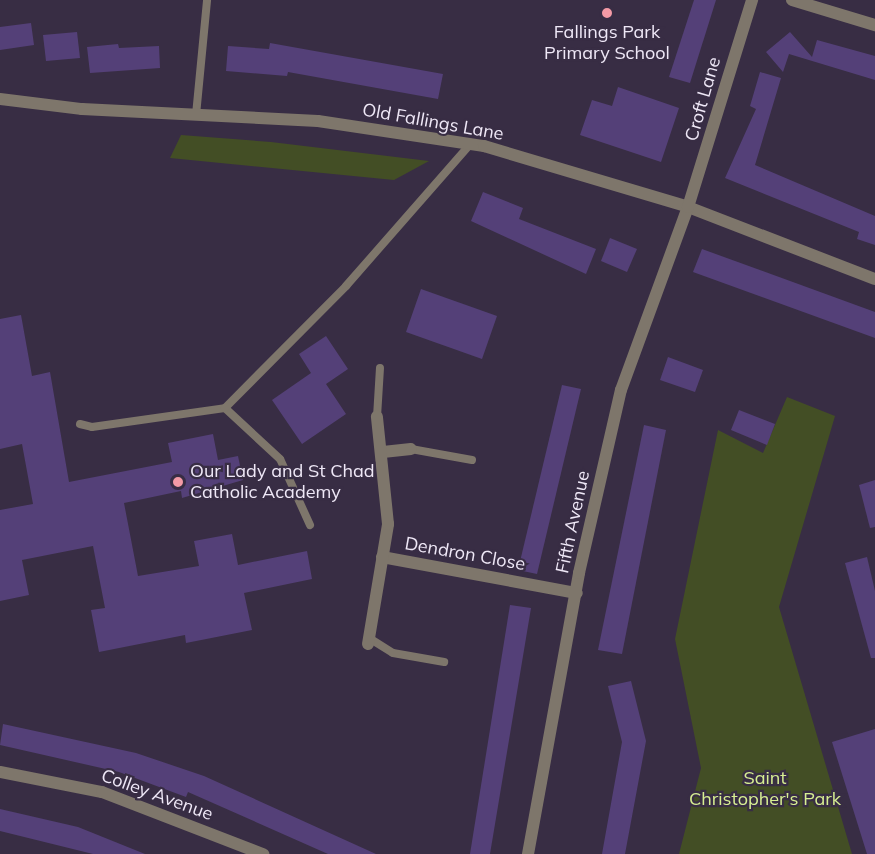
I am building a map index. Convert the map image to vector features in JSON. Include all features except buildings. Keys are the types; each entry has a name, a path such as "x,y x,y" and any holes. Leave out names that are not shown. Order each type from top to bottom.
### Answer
{"street":[{"name":"Croft Lane","path":"688,207 752,0"},
{"path":"792,0 875,25"},
{"name":"Old Fallings Lane","path":"0,99 196,115 318,122 471,143 688,207 875,279"},
{"name":"Fifth Avenue","path":"528,854 577,593 621,390 688,207"},
{"name":"Dendron Close","path":"369,641 388,524 383,452 377,417"},
{"path":"383,452 411,449"},
{"name":"Dendron Close","path":"382,557 577,593"},
{"name":"Colley Avenue","path":"0,772 102,792 263,854"}],"lane":[{"path":"196,115 207,0"},
{"path":"80,424 92,427 225,408 346,286 471,143"},
{"path":"377,417 380,368"},
{"path":"225,408 280,459 310,525"},
{"path":"411,449 472,460"},
{"path":"369,641 393,653 444,662"}],"green space":[{"path":"181,135 271,142 429,161 394,180 170,158"},
{"name":"Saint Christopher's Park","path":"787,397 835,416 779,607 852,854 679,854 701,768 675,639 718,430 763,453"}],"place":[{"name":"Fallings Park Primary School","path":"607,13"},
{"name":"Our Lady and St Chad Catholic Academy","path":"178,482"}]}
